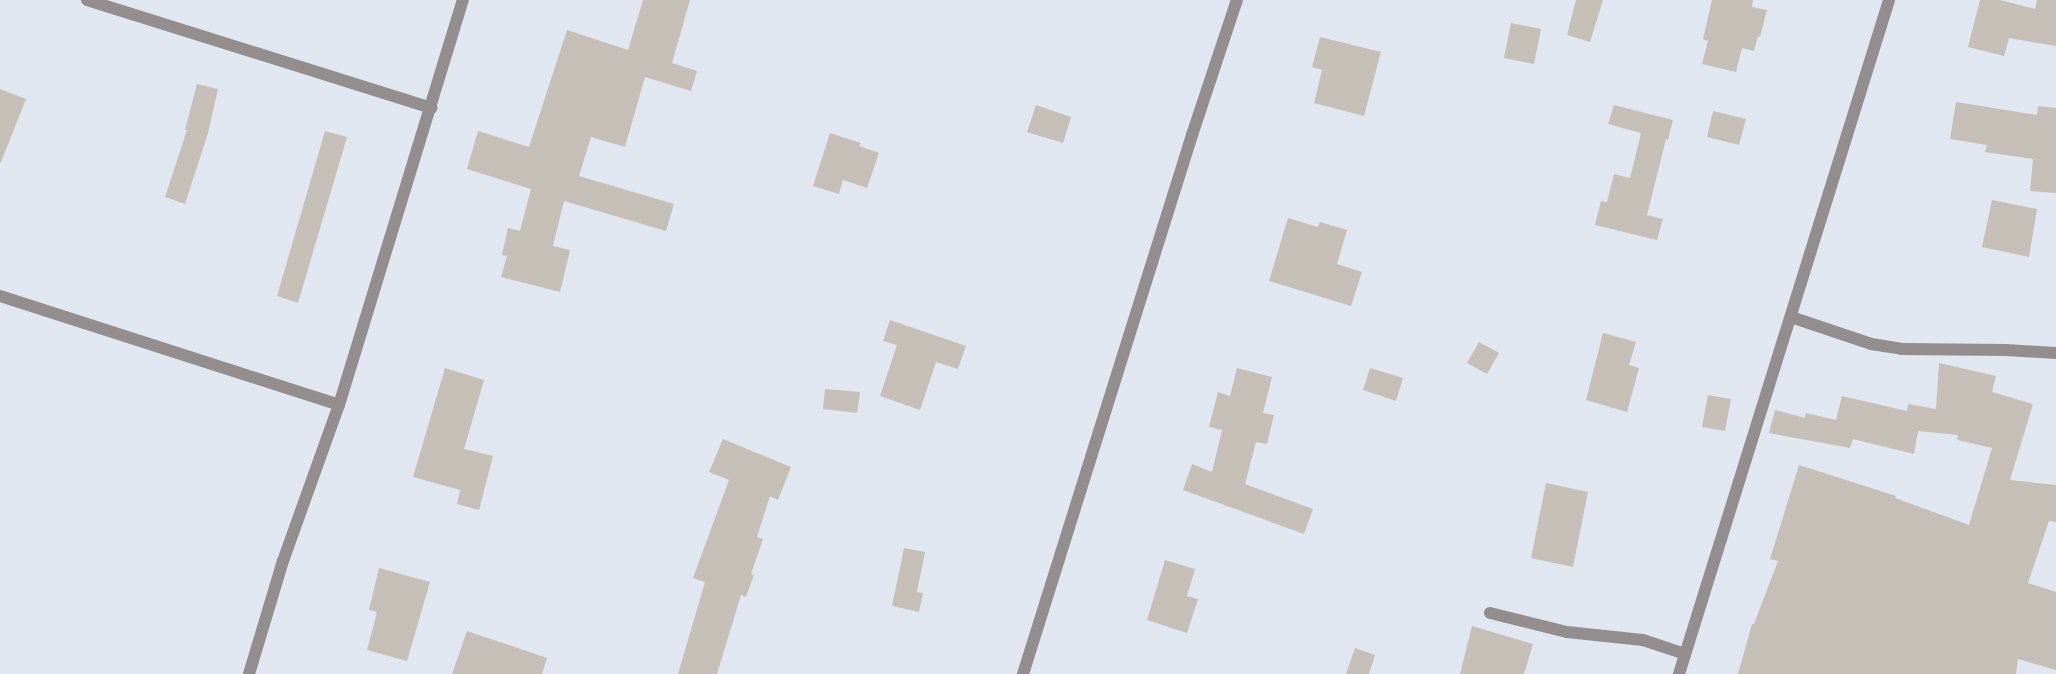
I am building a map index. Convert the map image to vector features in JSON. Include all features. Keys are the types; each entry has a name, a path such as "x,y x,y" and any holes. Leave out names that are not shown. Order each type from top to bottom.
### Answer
{"street":[{"path":"87,0 431,108"},
{"path":"249,674 283,562 339,405 463,0"},
{"path":"1022,674 1192,135 1237,0"},
{"path":"1679,674 1889,0"},
{"path":"0,296 339,405"},
{"path":"1791,317 1872,344 1901,350 2006,350 2056,353"},
{"path":"1490,613 1568,632 1643,640 1685,654"}],"building":[{"path":"643,0 690,0 672,63 697,71 691,91 645,77 625,147 591,137 579,176 674,204 666,231 564,201 553,246 570,250 560,292 501,277 507,256 502,255 508,228 520,231 531,189 467,169 478,131 529,147 567,30 628,50"},
{"path":"1576,0 1603,0 1590,42 1567,35"},
{"path":"1712,0 1753,0 1752,7 1767,10 1754,51 1742,48 1736,72 1702,64 1708,41 1703,39"},
{"path":"1980,0 2000,0 2035,9 2037,0 2056,0 2056,46 2009,38 2004,56 1968,47"},
{"path":"1511,23 1541,29 1534,64 1504,58"},
{"path":"1320,37 1381,52 1364,116 1314,103 1322,70 1312,67"},
{"path":"197,84 218,89 208,133 185,204 165,197 187,130 185,130"},
{"path":"0,89 26,99 1,162 0,162"},
{"path":"1956,102 2037,115 2038,106 2056,108 2056,193 2030,191 2033,159 1985,152 1987,145 1950,139"},
{"path":"1036,105 1071,117 1063,143 1027,132"},
{"path":"1614,105 1673,120 1668,140 1666,139 1647,215 1663,219 1657,240 1595,225 1601,201 1607,202 1614,174 1630,178 1641,133 1608,124"},
{"path":"1713,111 1746,119 1739,145 1707,137"},
{"path":"325,131 347,137 298,303 277,296"},
{"path":"830,133 861,143 859,146 879,153 867,188 843,180 839,194 813,186"},
{"path":"1992,200 2037,209 2029,257 1982,247"},
{"path":"1288,218 1318,227 1320,222 1347,230 1337,264 1362,272 1351,306 1269,281"},
{"path":"890,320 966,346 958,369 936,362 920,410 880,396 897,345 883,341"},
{"path":"1603,333 1636,342 1629,365 1639,368 1627,412 1586,400"},
{"path":"1479,342 1499,353 1487,374 1467,363"},
{"path":"1939,363 1996,376 1992,392 2033,404 2010,480 2056,485 2056,522 2049,521 2028,583 2056,592 2056,670 2018,659 2016,674 1738,674 1752,624 1754,624 1778,561 1770,559 1799,465 1896,496 1895,498 1969,525 1992,448 1957,440 1958,435 1918,431 1914,454 1853,439 1850,448 1769,433 1775,410 1805,418 1806,413 1836,420 1842,396 1907,411 1908,404 1936,409"},
{"path":"445,368 484,380 464,449 493,456 479,510 457,504 460,490 413,477"},
{"path":"1237,368 1272,377 1263,413 1274,415 1267,444 1256,442 1245,484 1313,509 1304,534 1183,490 1192,464 1212,472 1222,430 1209,427 1218,392 1230,396"},
{"path":"1370,368 1403,378 1396,401 1363,390"},
{"path":"825,389 860,392 857,413 823,409"},
{"path":"1708,395 1731,399 1725,431 1702,427"},
{"path":"723,439 791,467 778,500 770,496 757,537 763,539 751,574 754,575 746,597 741,595 717,674 678,674 705,582 693,578 729,480 709,472"},
{"path":"1546,483 1588,492 1573,567 1531,558"},
{"path":"904,548 925,552 917,592 923,593 919,612 892,606"},
{"path":"1165,560 1195,569 1187,596 1198,599 1187,633 1147,620"},
{"path":"379,568 430,582 407,661 367,650 377,612 369,610"},
{"path":"1472,626 1533,644 1524,674 1460,674"},
{"path":"467,631 547,658 542,674 452,674"},
{"path":"1355,648 1375,655 1369,674 1346,674"}]}
